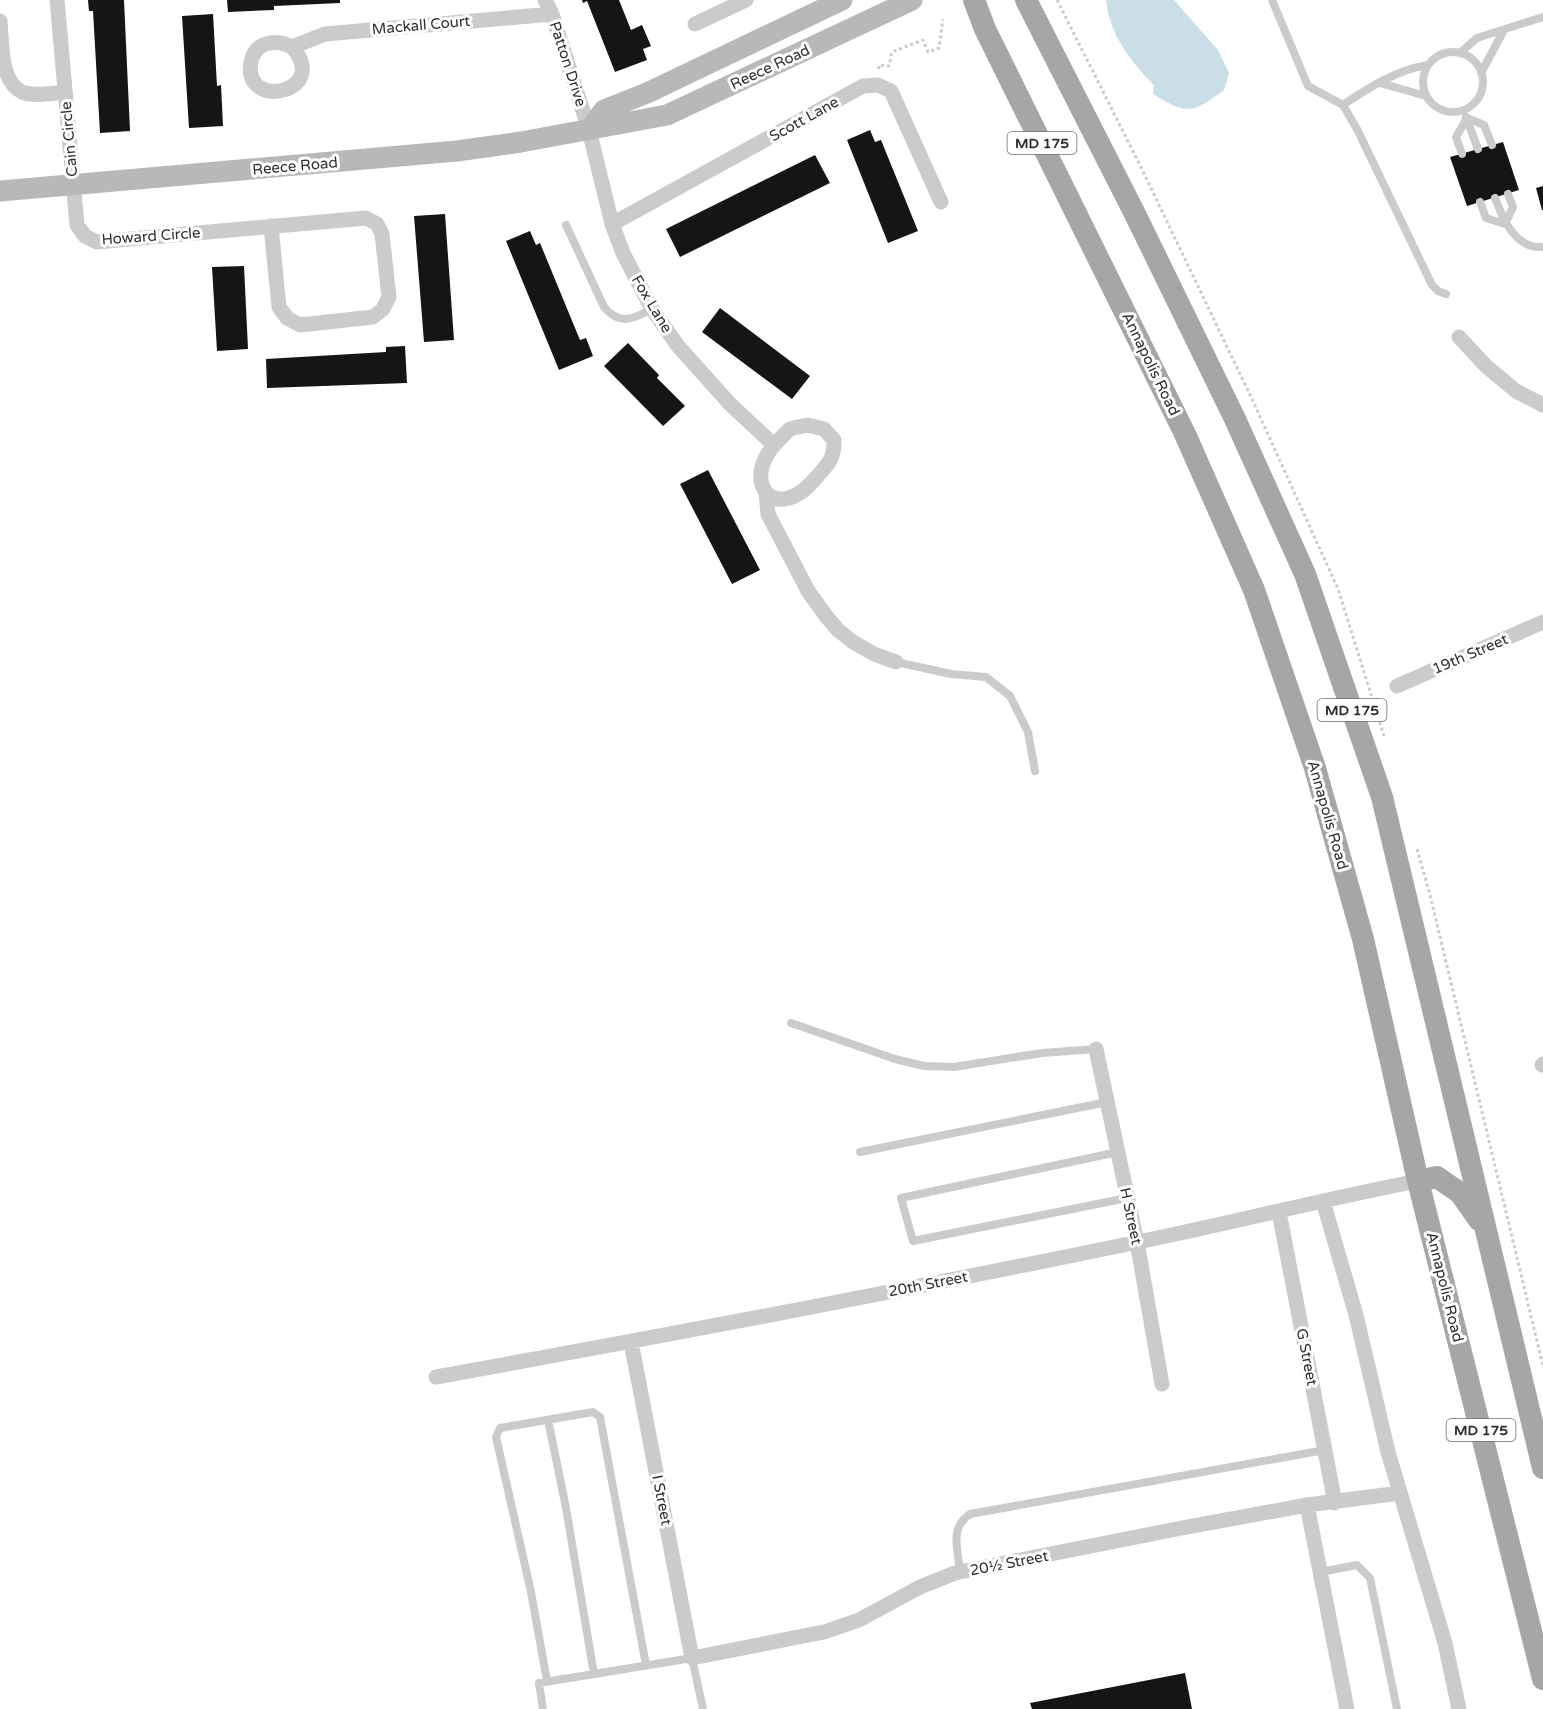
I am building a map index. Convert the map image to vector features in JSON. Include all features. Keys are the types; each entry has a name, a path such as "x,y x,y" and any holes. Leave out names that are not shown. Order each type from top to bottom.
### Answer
{"main road":[{"name":"Reece Road","path":"589,130 604,111 647,93 842,0"},
{"name":"Reece Road","path":"0,191 457,151 667,115 912,0"},
{"name":"Annapolis Road","path":"974,0 990,39 1185,434 1254,590 1315,768 1360,927 1418,1181 1543,1679"},
{"name":"MD 175","path":"1030,4 1235,419 1305,574 1382,797 1543,1468"},
{"path":"1418,1181 1437,1178 1460,1193 1487,1231"}],"street":[{"name":"Cain Circle","path":"57,0 73,186"},
{"name":"Patton Drive","path":"545,0 552,14 589,130"},
{"path":"695,24 746,0"},
{"name":"Mackall Court","path":"292,46 325,33 552,14"},
{"name":"Cain Circle","path":"0,21 5,72 12,85 23,93 65,92"},
{"path":"878,85 891,91 942,202"},
{"name":"Scott Lane","path":"612,224 863,86 878,85"},
{"name":"Fox Lane","path":"589,130 612,224 623,253 652,309 678,346 730,404 774,445"},
{"name":"Howard Circle","path":"73,186 77,225 85,236 97,242 271,226 366,218 377,224 382,234 389,297 383,309 373,317 300,325 287,318 279,307 271,226"},
{"path":"1459,337 1486,366 1516,391 1543,405"},
{"path":"766,493 779,499 792,499 804,491 835,453 834,440 824,429 808,425 790,429 764,458 760,471 760,483 766,493 768,514 808,591 838,630 873,654 896,662"},
{"name":"19th Street","path":"1397,686 1543,622"},
{"name":"H Street","path":"1096,1049 1137,1242 1162,1384"},
{"name":"20th Street","path":"436,1377 631,1342 1137,1242 1418,1181"},
{"path":"1323,1201 1356,1315 1388,1452 1445,1643 1459,1709"},
{"name":"G Street","path":"1279,1212 1335,1503"},
{"name":"I Street","path":"631,1342 692,1658"},
{"name":"20½ Street","path":"692,1658 824,1632 859,1620 920,1587 960,1572 1307,1505 1400,1493"},
{"path":"1307,1505 1347,1709"}],"lane":[{"path":"1272,0 1308,86 1343,105 1362,139 1432,285 1438,291 1446,294"},
{"path":"1460,53 1477,38 1543,17"},
{"path":"1481,73 1504,30"},
{"path":"1343,105 1413,67 1428,65 1442,54 1460,53 1475,62 1481,73 1483,86 1480,96 1465,114 1456,137 1462,154"},
{"path":"1428,65 1423,82 1426,96 1437,108 1465,114 1484,125 1492,145"},
{"path":"1380,83 1426,96"},
{"path":"1465,114 1478,149"},
{"path":"1505,224 1513,207 1508,194"},
{"path":"1495,198 1505,224 1526,245 1543,247"},
{"path":"1480,202 1486,218 1505,224"},
{"path":"566,225 604,307 611,315 622,320 635,318 652,309"},
{"path":"896,662 951,674 986,677 1010,696 1028,732 1035,771"},
{"path":"791,1023 895,1059 924,1066 954,1067 1042,1053 1096,1049"},
{"path":"860,1152 1107,1102"},
{"path":"1118,1152 901,1198 913,1240 1127,1198"},
{"path":"547,1681 531,1592 496,1437 500,1428 593,1412 600,1417 646,1665"},
{"path":"548,1420 566,1508 594,1674"},
{"path":"960,1572 956,1532 961,1520 970,1514 1325,1450"},
{"path":"1320,1572 1357,1565 1370,1578 1397,1709"},
{"path":"543,1709 538,1683 692,1658 703,1709"}],"path":[{"path":"1057,0 1075,37"},
{"path":"878,85 879,65 889,66 892,52 923,40 928,52 939,48 943,19"}],"water":[{"path":"1106,0 1174,0 1218,50 1229,73 1224,90 1204,104 1189,109 1174,106 1153,94 1154,85 1122,47 1112,25"}],"building":[{"path":"88,0 124,0 130,131 100,133 93,11 89,11"},
{"path":"227,0 340,0 340,3 274,6 274,10 228,12"},
{"path":"582,0 619,0 631,30 642,25 651,46 643,49 647,60 615,72 587,1 583,3"},
{"path":"213,14 217,86 221,85 223,126 189,128 182,16"},
{"path":"870,130 875,142 881,140 918,231 888,243 847,140"},
{"path":"1503,142 1519,190 1467,206 1450,157"},
{"path":"815,155 830,183 680,257 666,229"},
{"path":"1543,186 1543,210 1542,210 1536,188"},
{"path":"445,214 454,340 424,342 414,216"},
{"path":"530,231 536,245 540,243 580,340 586,338 593,356 559,370 506,241"},
{"path":"244,266 248,349 217,351 212,267"},
{"path":"720,308 810,376 792,399 702,332"},
{"path":"628,343 659,375 657,378 685,406 663,426 604,366"},
{"path":"405,346 407,383 267,388 266,359 386,352 386,347"},
{"path":"708,470 760,570 732,584 680,484"},
{"path":"1185,1673 1192,1709 1032,1709 1030,1703"}]}
